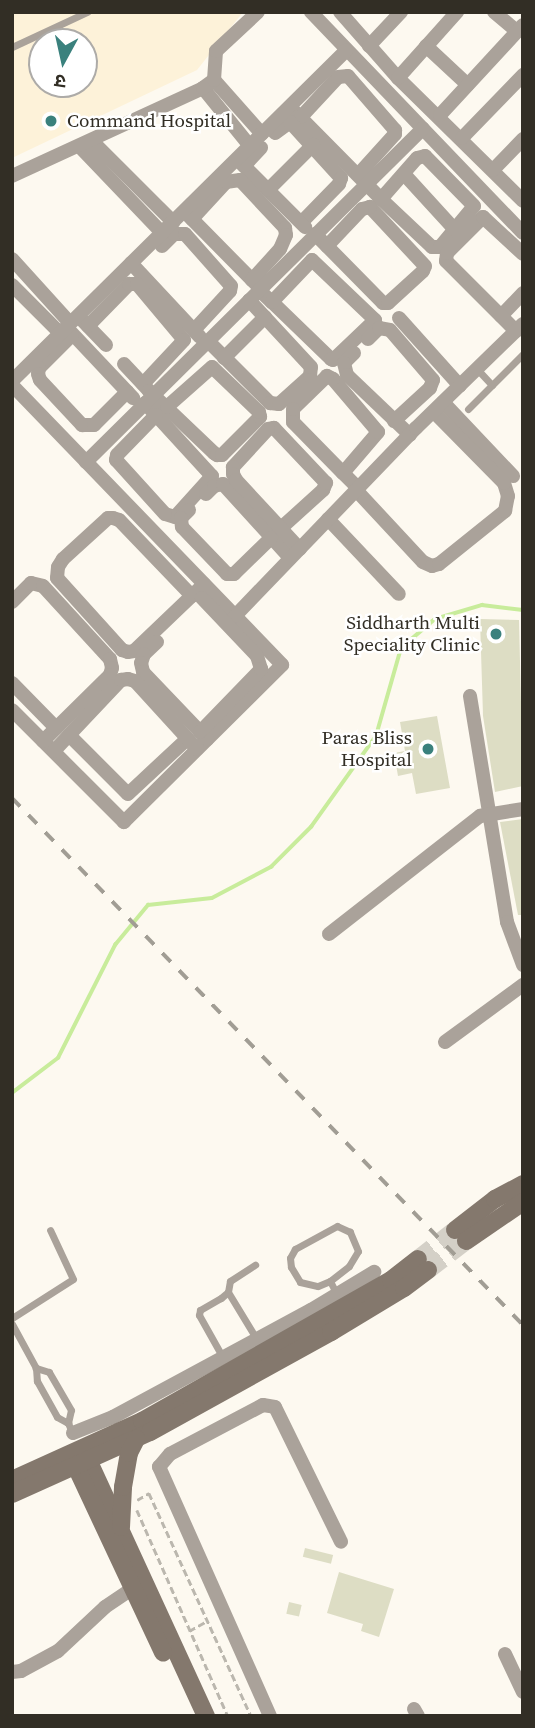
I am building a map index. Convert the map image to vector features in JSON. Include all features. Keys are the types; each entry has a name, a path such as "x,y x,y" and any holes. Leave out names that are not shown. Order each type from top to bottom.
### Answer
{"street":[{"path":"250,146 209,84 216,51 258,12"},
{"path":"311,12 523,233"},
{"path":"295,112 351,56 360,53 359,41 333,12"},
{"path":"340,12 398,78 440,116 523,201"},
{"path":"369,46 401,12"},
{"path":"398,78 457,12"},
{"path":"440,116 520,28 494,12"},
{"path":"426,46 468,85"},
{"path":"462,138 523,75"},
{"path":"86,462 207,342 255,290 314,235 362,180 396,130 348,76 338,77 295,112 262,134 250,146 241,162"},
{"path":"209,84 262,134"},
{"path":"12,176 209,84"},
{"path":"295,112 362,180 432,247 440,247 474,210 472,203 425,156 417,158 382,199"},
{"path":"188,214 285,123 294,125 341,178 339,184 301,223"},
{"path":"362,180 423,129"},
{"path":"86,143 173,222"},
{"path":"86,143 162,233"},
{"path":"493,170 521,143"},
{"path":"268,190 313,145"},
{"path":"241,162 383,303 388,303 423,271 425,266 370,207 362,209 327,246"},
{"path":"404,174 456,231"},
{"path":"134,267 173,222 188,214 226,182 240,180 285,228 286,235 255,290"},
{"path":"188,214 255,290 272,302 333,360 375,320 312,260 272,302"},
{"path":"234,616 410,435 519,328 501,316 446,261 447,253 483,217 523,254"},
{"path":"12,710 124,822 261,670 257,656 202,592 12,383 134,267 174,234 185,234 231,286 194,330"},
{"path":"12,259 127,393 161,411 217,455 222,455 260,417 259,412 212,367 161,411 117,455 116,460 165,514 175,517 212,476 161,411"},
{"path":"134,267 194,330 275,405 310,376 311,367 265,317 255,290"},
{"path":"127,393 94,425 82,425 40,380 38,374 39,368 72,327 129,284 137,284 184,340 143,384"},
{"path":"12,285 72,327 106,345"},
{"path":"501,316 523,293"},
{"path":"224,358 265,317"},
{"path":"398,318 460,386"},
{"path":"394,421 430,388 433,380 384,327 379,328 344,363 343,369 394,421 410,435"},
{"path":"124,364 143,384 147,402"},
{"path":"343,473 378,432 333,379 327,376 293,409 293,422 423,562 432,566 439,564 505,511 508,496 504,483 438,407"},
{"path":"438,407 513,476"},
{"path":"276,533 233,474 233,467 268,429 274,428 279,430 326,483 323,490 276,533 234,574 227,574 182,527 181,518 214,486 223,484 276,533 295,553"},
{"path":"12,683 122,792 128,794 198,740 282,665 234,616 119,520 108,518 63,559 58,567 57,578 122,650 128,652 134,651 202,592"},
{"path":"328,519 399,594"},
{"path":"12,602 31,583 43,586 110,659 110,675 63,732"},
{"path":"198,740 144,672 141,663 145,654 202,592"},
{"path":"48,746 121,680 128,679 135,681 198,740"},
{"path":"470,696 507,922 523,965"},
{"path":"329,934 480,816 523,809"},
{"path":"445,1042 523,985"},
{"path":"523,1184 495,1199 460,1236 523,1202"},
{"path":"12,1480 76,1448 142,1421 423,1264 404,1288 331,1332 136,1438 76,1448"},
{"path":"12,1494 76,1448 113,1417 337,1295 373,1272"},
{"path":"270,1716 159,1468 170,1454 263,1405 275,1407 341,1542"},
{"path":"121,1534 123,1487 129,1452 136,1438"},
{"path":"76,1448 121,1534 206,1716"},
{"path":"76,1448 133,1588 192,1716"},
{"path":"12,1672 21,1671 58,1651 105,1607 133,1588"},
{"path":"505,1654 523,1692"}],"lane":[{"path":"12,47 87,12"},
{"path":"468,409 523,354"},
{"path":"477,369 492,385"},
{"path":"332,1227 342,1227 350,1231 358,1251 349,1266 330,1281 318,1286 300,1282 291,1267 290,1258 295,1249 332,1227"},
{"path":"12,1318 73,1279 50,1230"},
{"path":"255,1265 230,1281 228,1292 256,1338"},
{"path":"330,1281 337,1295"},
{"path":"222,1356 200,1315 200,1310 228,1292"},
{"path":"12,1324 36,1368 37,1381 76,1448"},
{"path":"36,1368 49,1372 71,1410 76,1448"}],"path":[{"path":"228,1716 140,1523 138,1497 149,1493 251,1716"},
{"path":"189,1631 207,1621"}],"shaded area":[{"name":"Command Hospital","path":"12,12 243,12 197,70 12,158"}],"building":[{"path":"480,619 519,620 523,786 495,792 483,716"},
{"path":"437,716 450,788 416,794 412,773 398,776 394,753 405,751 400,722"},
{"path":"523,819 523,915 518,915 500,822"},
{"path":"305,1548 333,1555 331,1564 303,1557"},
{"path":"339,1572 394,1589 379,1637 361,1631 363,1624 327,1613"},
{"path":"289,1602 302,1605 299,1617 286,1614"}],"waterway":[{"path":"12,1093 58,1058 115,945 148,905 212,898 271,867 311,827 376,736 401,648 435,619 482,605 523,610"}],"tunnel":[{"path":"418,1259 455,1230"},
{"path":"428,1270 466,1241"}],"railway":[{"path":"12,798 523,1325"}],"place":[{"name":"Command Hospital","path":"51,121"},
{"name":"Siddharth Multi Speciality Clinic","path":"496,634"},
{"name":"Paras Bliss Hospital","path":"428,749"}]}
